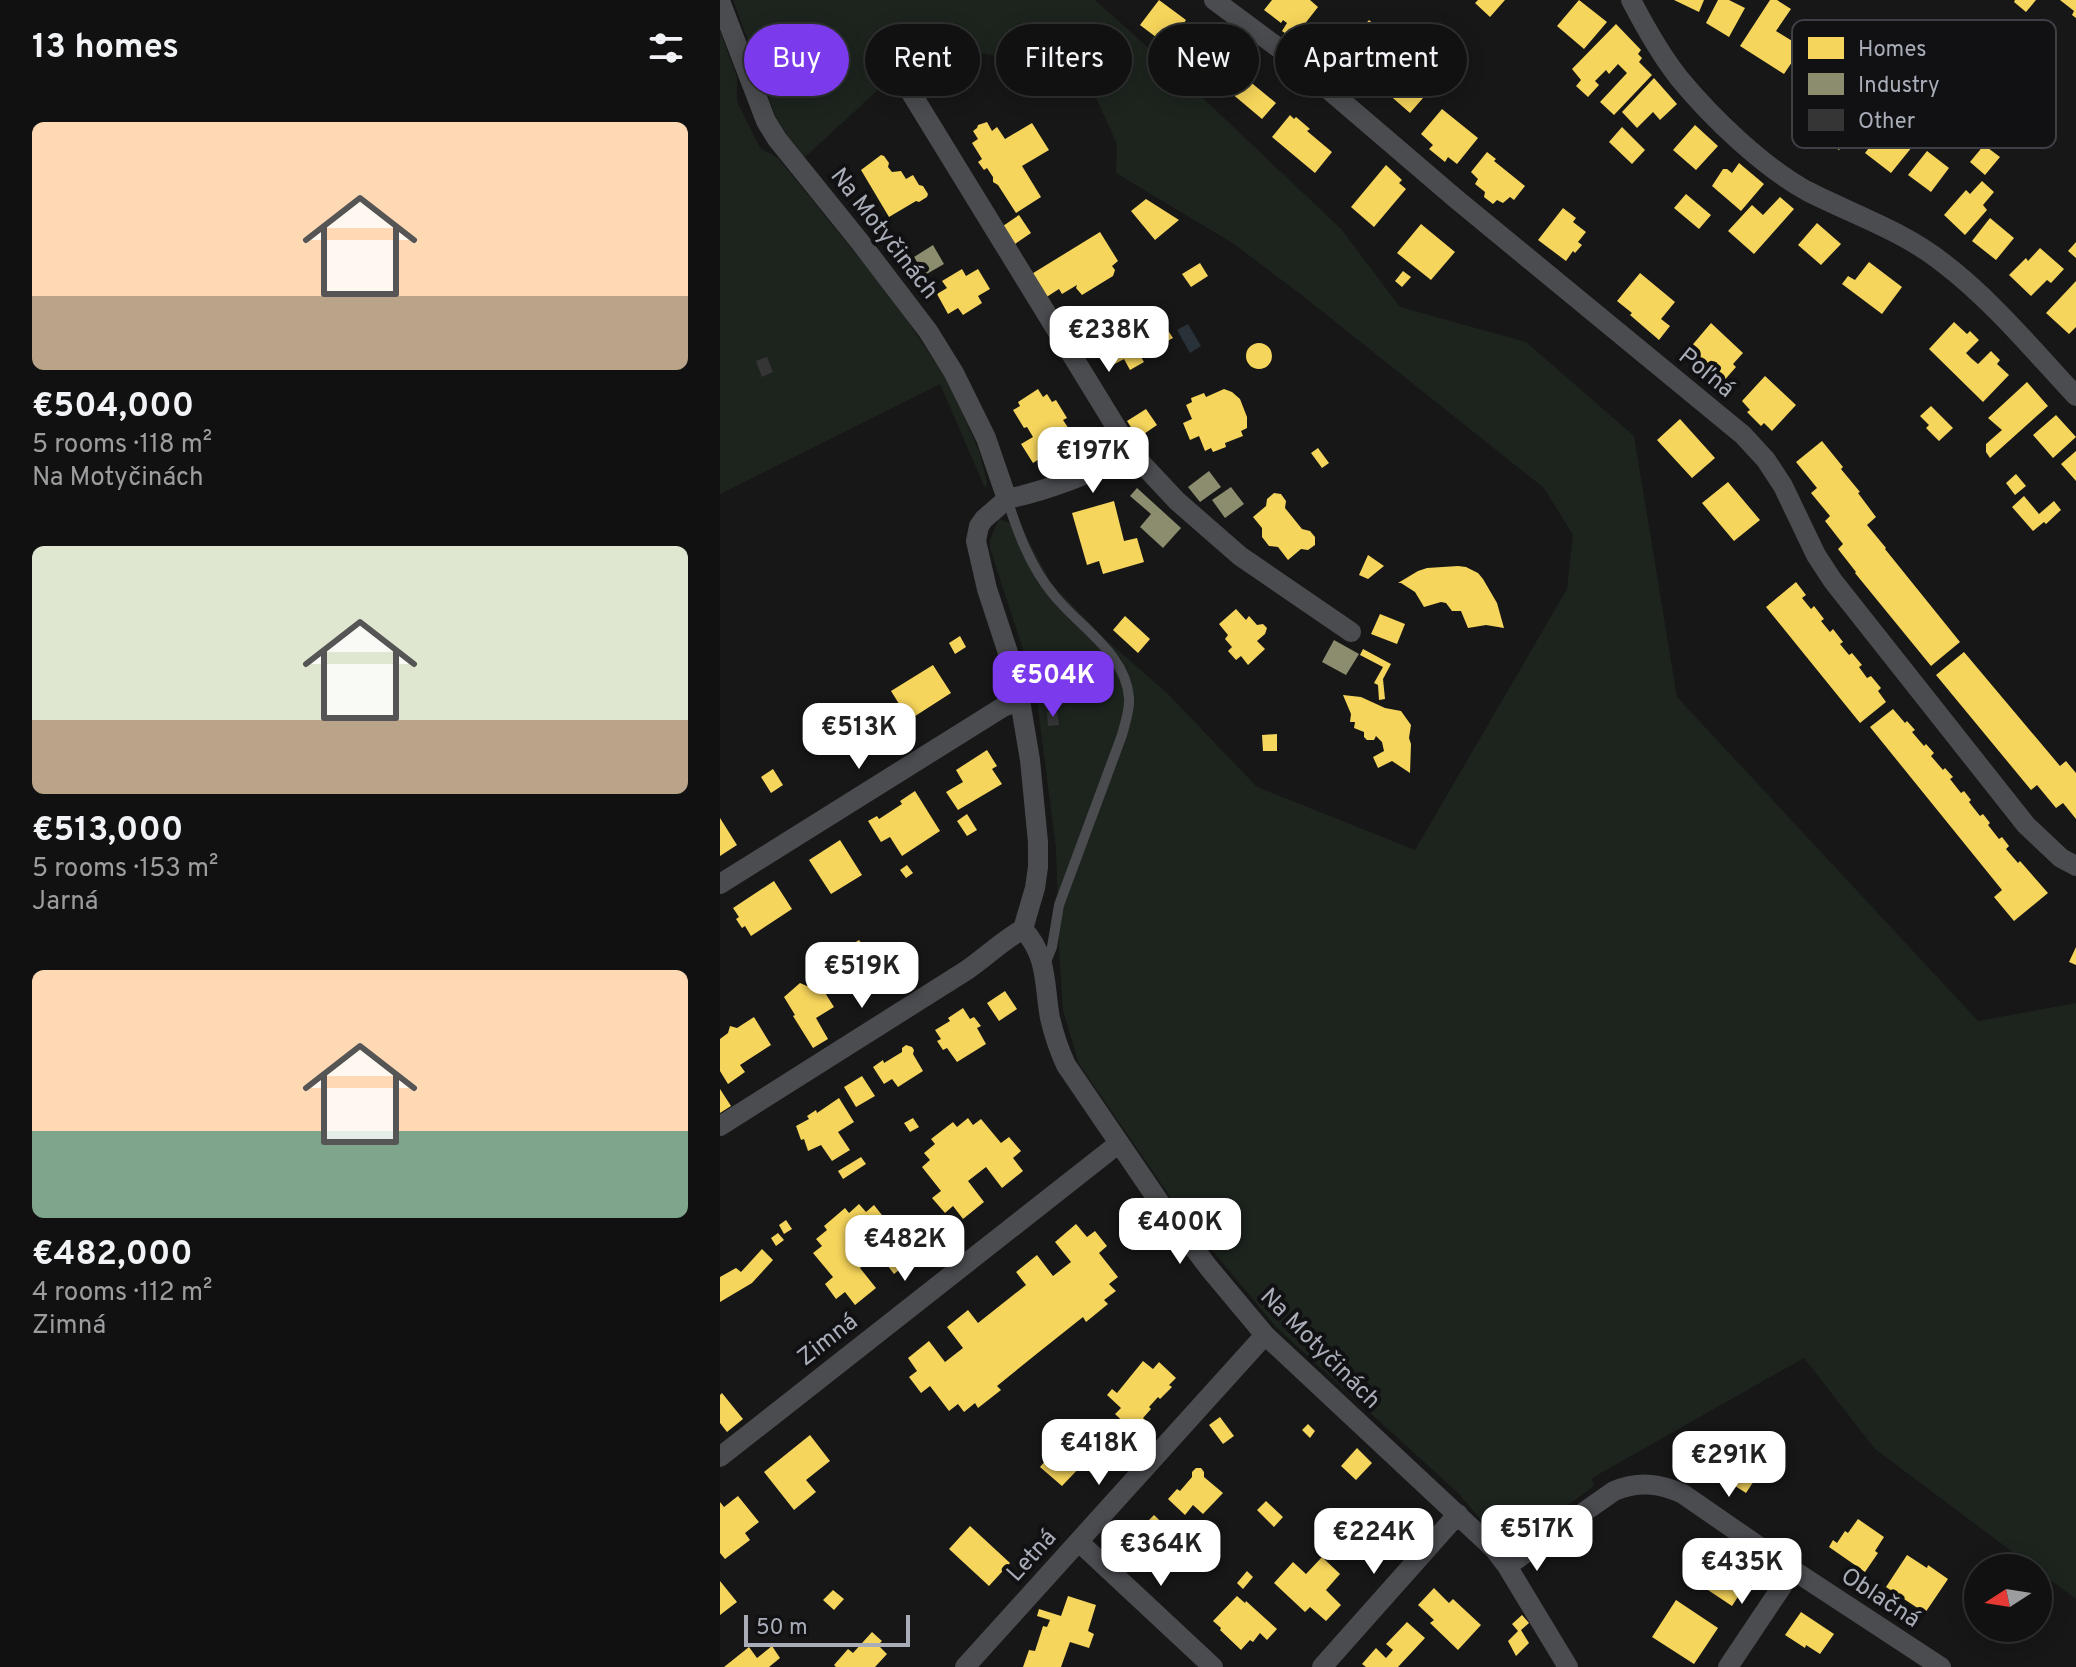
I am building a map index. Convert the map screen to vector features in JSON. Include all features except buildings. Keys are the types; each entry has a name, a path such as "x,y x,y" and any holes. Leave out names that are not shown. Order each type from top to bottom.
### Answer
{"street":[{"name":"Poľná","path":"1214,0 1288,55 1467,208 1743,435 1766,460 1783,486 1816,555 1833,581 2026,825 2061,858 2076,866"},
{"path":"1631,0 1655,44 1679,78 1743,143 1777,173 1807,191 1906,238 1941,261 1982,297 2076,396"},
{"name":"Na Motyčinách","path":"720,1 766,121 928,331 954,373 986,438 1007,499"},
{"path":"913,96 1132,453 1177,501 1240,556 1351,632"},
{"path":"720,1126 967,970 1023,929 1038,867 1030,760 1019,695 976,541 979,526 1007,499 1036,493 1132,453"},
{"path":"720,884 1019,695"},
{"name":"Na Motyčinách","path":"1023,929 1033,940 1044,966 1056,1042 1066,1065 1118,1144 1209,1268 1265,1335 1484,1538 1507,1566 1568,1667"},
{"name":"Zimná","path":"720,1457 1118,1144"},
{"name":"Letná","path":"965,1667 1265,1335"},
{"name":"Oblačná","path":"1507,1566 1605,1496 1626,1486 1667,1487 1683,1494 1941,1667"},
{"path":"1322,1667 1458,1514"},
{"path":"1079,1542 1213,1667"},
{"path":"1728,1667 1793,1570"}],"lane":[{"path":"1007,499 1019,536 1051,593 1105,648 1124,678 1129,696 1122,735 1059,905 1052,947 1044,966"},
{"path":"1019,695 1037,687 1066,690"}],"shaded area":[{"path":"733,0 1095,0 1122,24 996,24 996,56 980,53 980,24 865,24 865,96 871,96 805,157 787,136 768,96 849,96 849,24 744,24 744,30"},
{"path":"720,31 737,77 737,102 760,148 778,158 895,302 949,383 979,451 987,482 985,488 940,384 720,494"},
{"path":"1132,33 1148,48 1148,96 1201,96 1341,229 1400,307 1526,342 1634,436 1677,697 1978,1021 2076,1003 2076,1599 2052,1581 2052,1554 2015,1554 1875,1449 1804,1358 1592,1478 1594,1486 1530,1533 1496,1538 1458,1493 1276,1327 1182,1214 1079,1064 1063,1010 1056,848 1034,683 990,548 999,519 1022,528 1051,583 1105,639 1167,693 1257,787 1415,850 1567,589 1573,535 1544,488 1303,296 1234,244 1116,173 1117,144 1095,96 1132,96"},
{"path":"1188,324 1201,346 1190,353 1177,330"}]}
